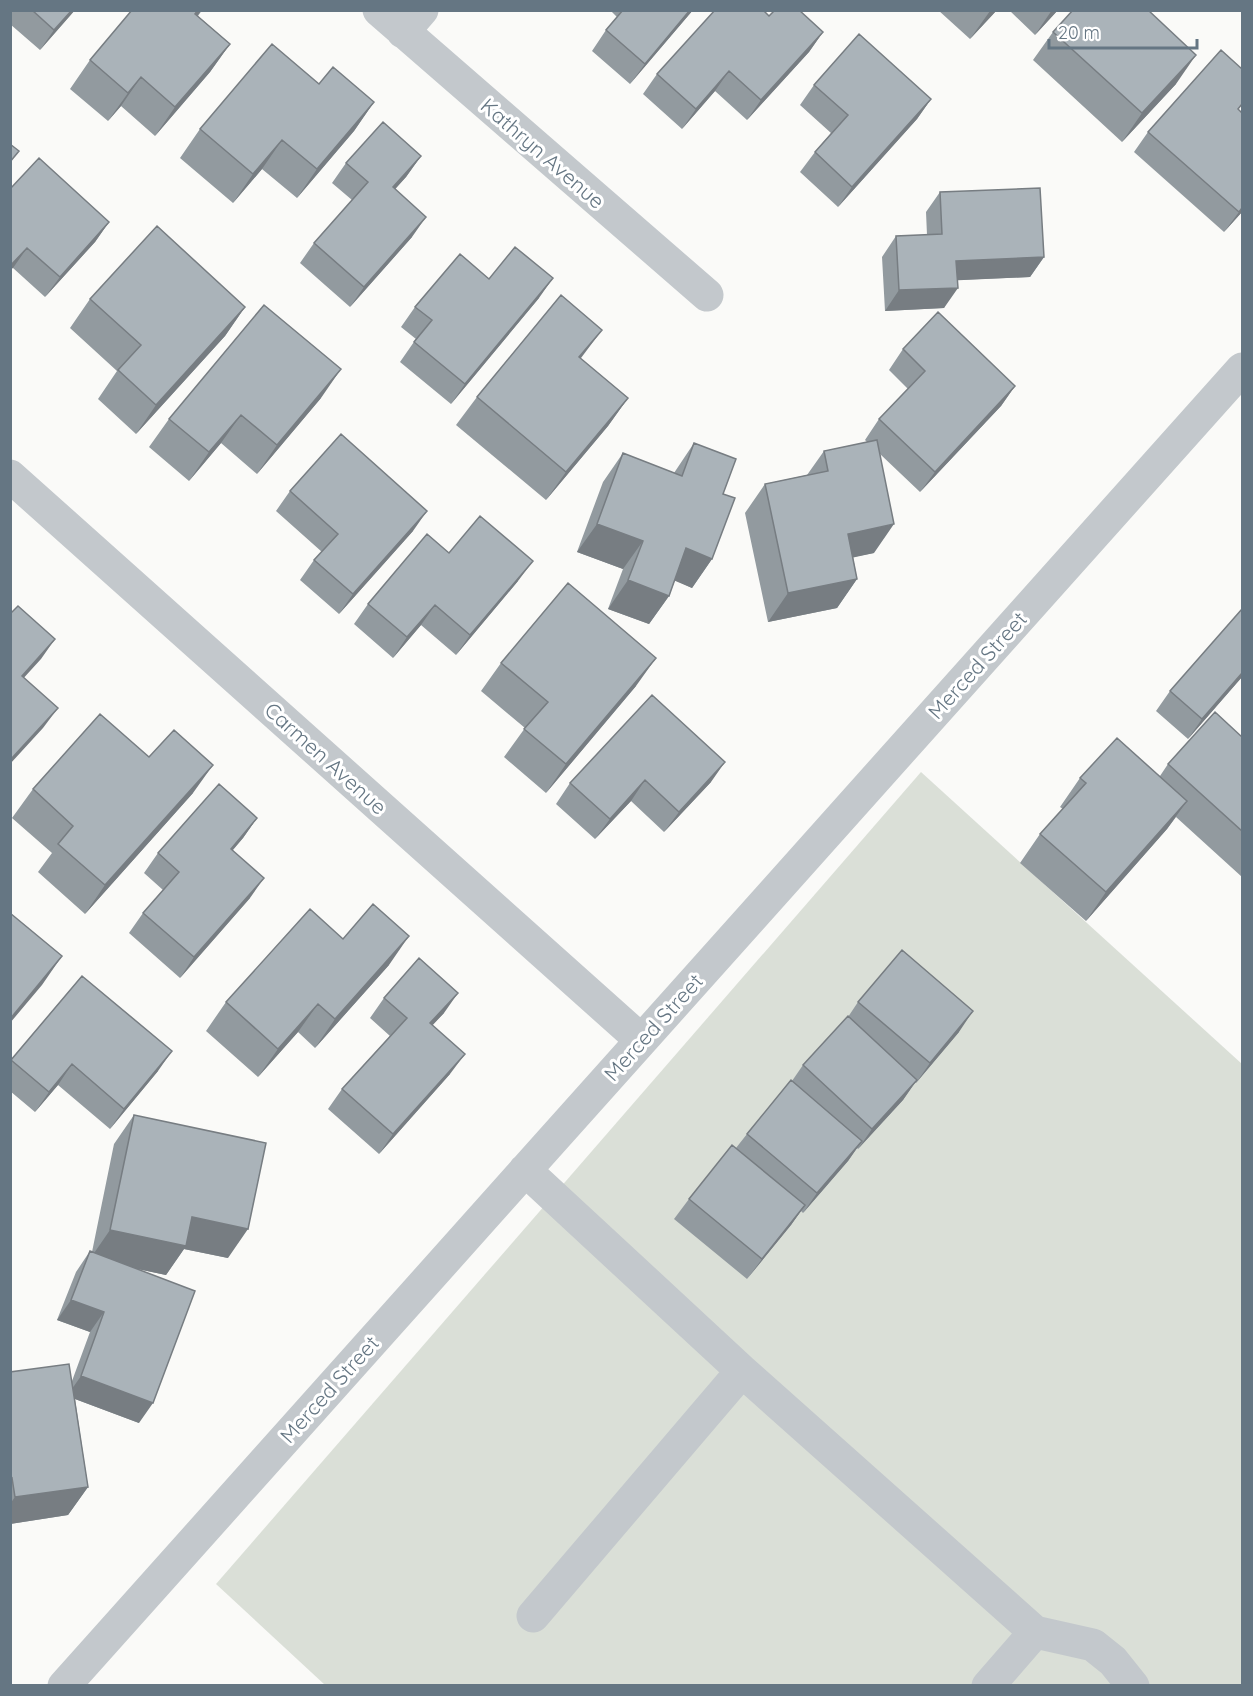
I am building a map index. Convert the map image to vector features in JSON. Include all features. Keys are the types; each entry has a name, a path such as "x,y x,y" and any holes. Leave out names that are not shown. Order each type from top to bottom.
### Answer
{"street":[{"name":"Kathryn Avenue","path":"379,10 413,21 707,295"},
{"name":"Merced Street","path":"64,1686 1242,369"},
{"name":"Carmen Avenue","path":"10,476 641,1040"},
{"path":"525,1170 742,1371 1035,1632 1093,1645 1113,1661 1133,1686"},
{"path":"533,1616 742,1371"},
{"path":"988,1686 1035,1632"}],"shaded area":[{"path":"921,772 1242,1064 1242,1685 325,1685 216,1584"}],"building":[{"path":"32,10 72,10 54,30"},
{"path":"132,10 198,10 195,14 230,44 175,107 141,77 128,93 90,60"},
{"path":"623,10 690,10 645,64 606,30"},
{"path":"715,10 763,10 769,16 775,10 799,10 823,32 761,100 729,71 696,109 657,74"},
{"path":"1073,10 1148,10 1196,55 1142,113 1053,32"},
{"path":"859,34 931,99 852,187 815,152 848,115 814,85"},
{"path":"272,44 319,84 333,67 374,102 317,169 282,140 253,174 200,129"},
{"path":"1221,50 1242,69 1242,104 1238,109 1242,113 1242,208 1239,212 1148,132"},
{"path":"383,122 421,156 393,187 426,217 364,287 314,243 368,182 346,163"},
{"path":"10,144 19,151 10,162"},
{"path":"39,158 109,222 60,277 27,248 10,266 10,189"},
{"path":"1040,188 1044,257 956,261 958,288 899,290 896,236 942,234 940,192"},
{"path":"157,226 245,307 156,405 118,370 141,345 90,299"},
{"path":"515,247 553,278 465,384 414,342 432,320 415,307 460,254 489,279"},
{"path":"561,295 602,330 579,357 628,398 566,472 477,397"},
{"path":"264,305 341,369 277,445 241,415 209,452 169,419"},
{"path":"938,312 1015,386 935,472 879,419 925,371 903,349"},
{"path":"341,434 427,511 353,594 314,560 338,534 290,491"},
{"path":"877,440 894,524 848,534 857,579 788,593 765,484 828,471 824,451"},
{"path":"694,443 736,459 723,494 735,498 712,559 686,548 669,596 628,580 643,541 597,524 623,453 682,476"},
{"path":"480,516 533,561 470,635 435,605 407,637 368,604 427,534 449,553"},
{"path":"568,583 656,658 566,764 524,729 548,702 501,663"},
{"path":"18,606 55,639 22,676 58,708 11,759 10,614"},
{"path":"1242,609 1242,673 1202,719 1170,691"},
{"path":"652,695 725,762 679,812 645,780 610,819 570,783"},
{"path":"1215,712 1242,737 1242,831 1168,764"},
{"path":"100,714 149,757 174,730 213,765 105,885 58,844 73,826 33,789"},
{"path":"1117,738 1187,801 1106,892 1040,834 1086,783 1080,778"},
{"path":"219,784 257,818 231,849 264,878 194,957 143,913 179,872 158,853"},
{"path":"373,904 409,936 335,1019 318,1004 278,1049 226,1002 310,909 343,939"},
{"path":"10,913 62,956 10,1019"},
{"path":"902,950 973,1011 930,1063 858,1002"},
{"path":"419,958 458,993 430,1023 465,1054 393,1134 342,1089 407,1018 384,998"},
{"path":"82,976 172,1051 124,1109 72,1064 49,1092 11,1060"},
{"path":"848,1016 917,1080 872,1129 803,1065"},
{"path":"791,1080 862,1141 817,1193 747,1134"},
{"path":"134,1115 266,1143 248,1229 192,1217 186,1246 110,1230"},
{"path":"732,1145 805,1205 762,1259 689,1199"},
{"path":"90,1251 195,1291 153,1403 81,1376 104,1312 71,1300"},
{"path":"69,1364 88,1487 15,1497 12,1478 10,1479 10,1372"}]}
